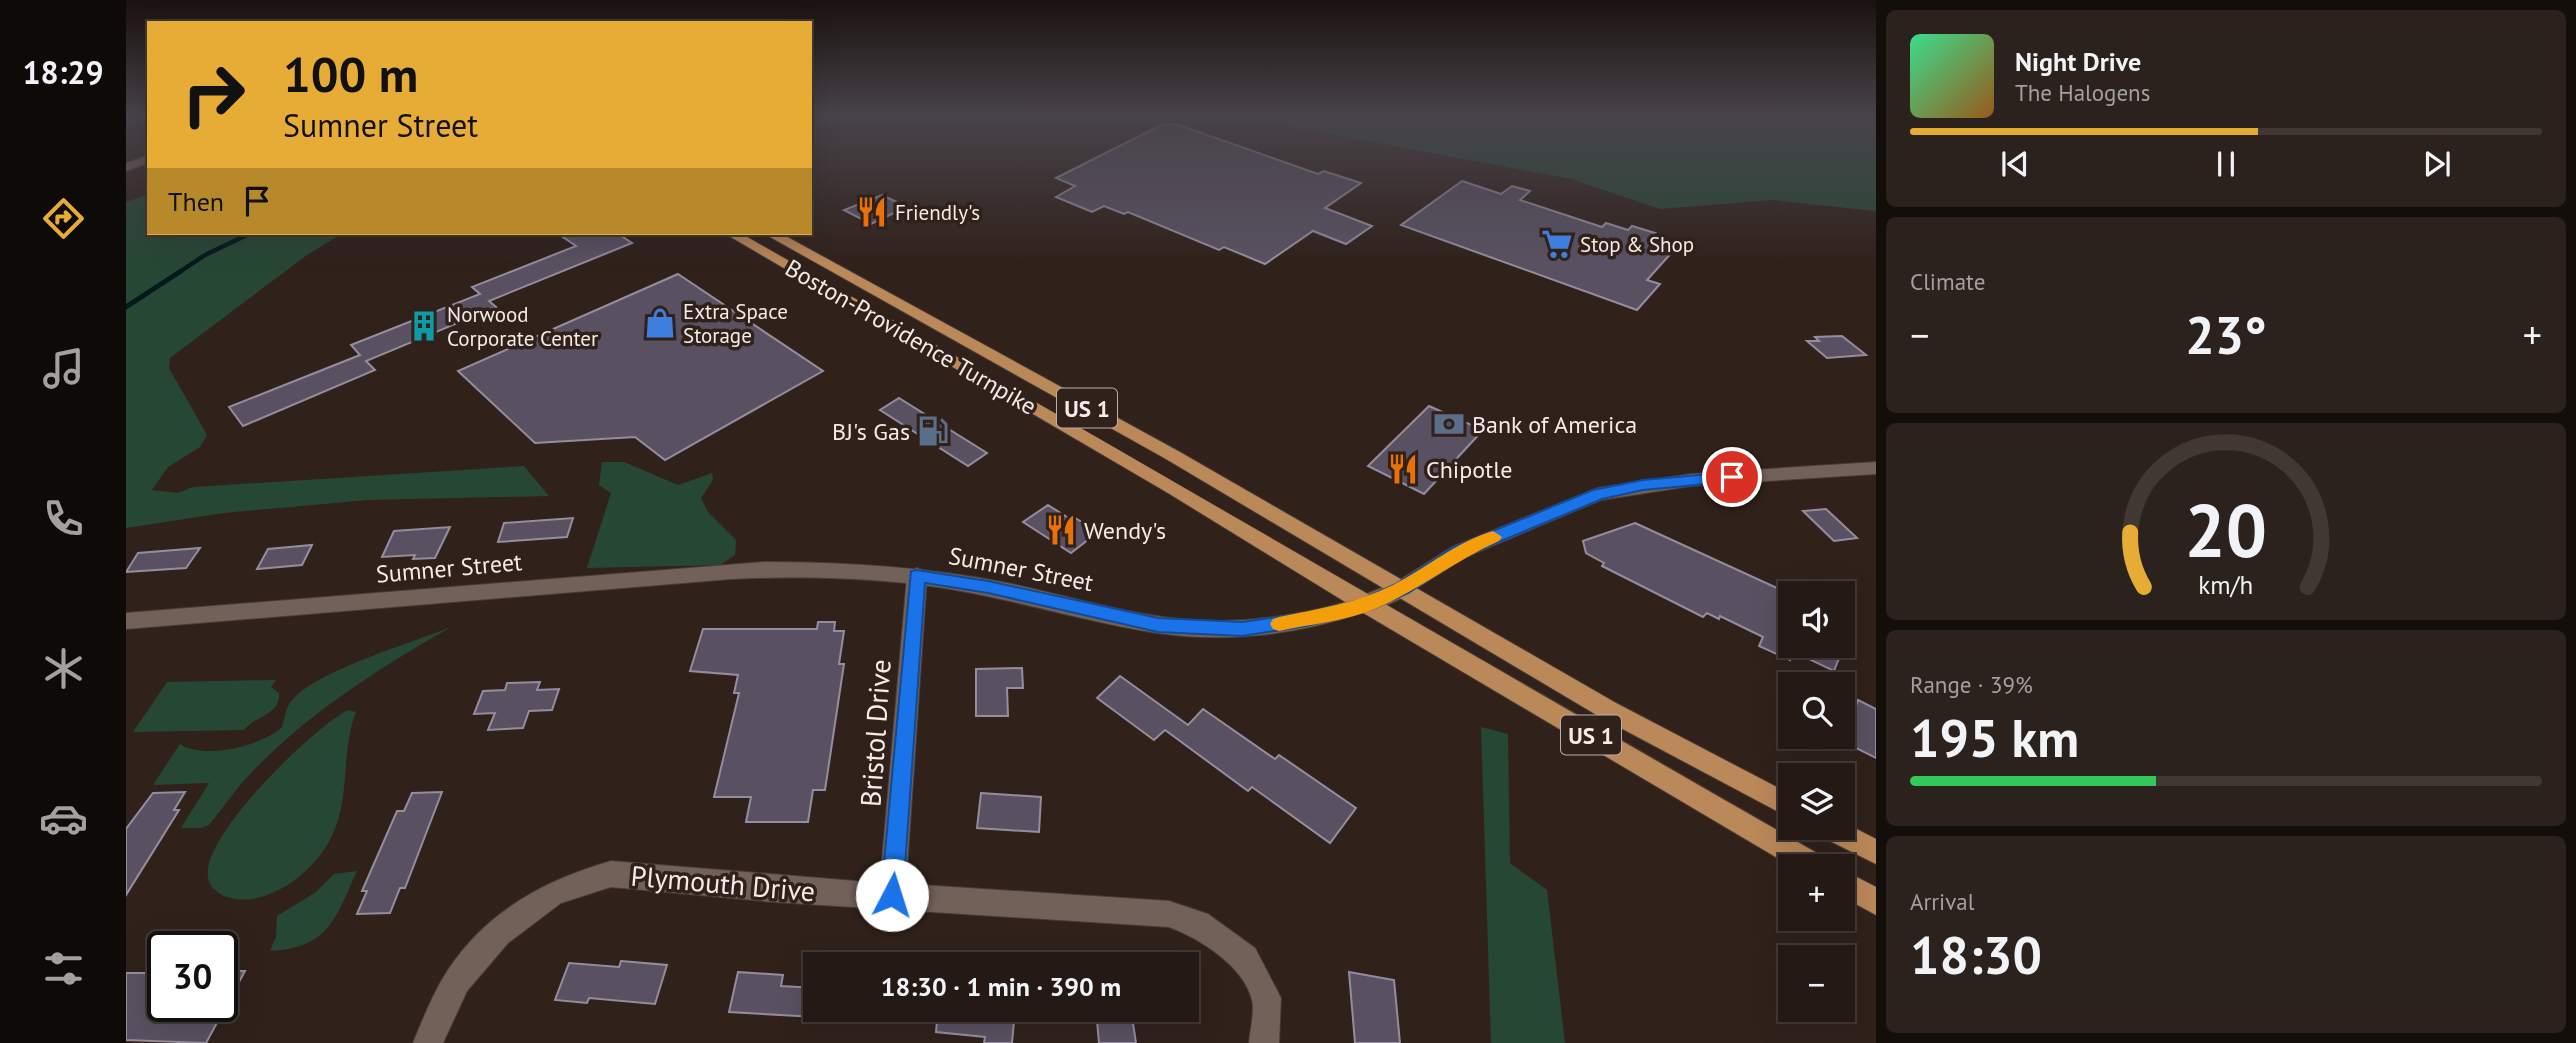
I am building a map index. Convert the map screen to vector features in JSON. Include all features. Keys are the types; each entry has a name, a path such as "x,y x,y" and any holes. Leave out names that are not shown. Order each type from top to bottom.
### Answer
{"main road":[{"name":"Boston-Providence Turnpike","path":"734,235 1175,489 1367,605 1794,854"},
{"name":"Boston-Providence Turnpike","path":"773,235 1172,455 1608,710 1778,801"},
{"path":"1852,840 1876,852"},
{"path":"1855,890 1876,902"}],"street":[{"name":"Sumner Street","path":"126,621 732,571 823,568 917,576 988,587 1158,625 1242,629 1293,622 1367,605 1402,588 1459,552 1598,494 1691,480 1876,468"},
{"name":"Bristol Drive","path":"892,895 917,576"},
{"name":"Plymouth Drive","path":"428,1043 457,981 486,944 536,903 584,881 622,874 774,889 1169,914 1198,924 1245,958 1267,998 1264,1043"}],"green space":[{"path":"1500,166 1876,166 1876,211 1772,200 1660,209 1571,179"},
{"path":"147,195 147,235 340,235 307,255 170,358 169,368 207,435 200,447 168,467 152,490 178,493 193,487 524,466 549,496 368,500 224,513 126,528 126,202"},
{"path":"602,462 624,462 678,485 712,473 713,480 701,498 708,512 736,540 735,555 720,565 587,568 611,493 599,485"},
{"path":"451,627 345,693 296,731 250,774 209,825 201,828 181,828 209,783 153,785 180,744 190,749 218,751 261,740 282,727 289,704 308,687 346,667"},
{"path":"276,680 271,687 279,693 276,706 244,730 133,732 167,682"},
{"path":"348,710 356,712 348,745 340,812 335,829 319,857 297,879 269,895 239,899 218,893 211,886 208,877 211,859 222,836 240,811 286,760"},
{"path":"1481,727 1508,734 1510,863 1547,890 1565,1043 1491,1043"},
{"path":"357,871 335,917 318,937 290,949 270,951 276,937 277,916 316,892 334,874"}],"building":[{"path":"1080,166 1294,166 1318,174 1324,171 1361,183 1325,208 1372,226 1346,244 1313,231 1265,264 1224,247 1219,250 1128,212 1124,214 1104,206 1092,212 1056,197 1075,186 1056,178"},
{"name":"Stop & Shop","path":"1462,181 1501,194 1512,186 1530,191 1520,200 1602,227 1606,223 1628,230 1632,226 1655,233 1650,237 1664,242 1659,245 1674,250 1647,280 1660,284 1637,310 1401,225"},
{"name":"Friendly's","path":"882,195 907,207 871,224 844,210"},
{"name":"Norwood Corporate Center","path":"560,235 620,235 632,243 489,301 496,307 366,361 375,370 243,426 229,407 360,355 351,345 480,294 472,287 576,246"},
{"name":"Extra Space Storage","path":"678,274 823,371 665,460 635,437 535,443 458,371"},
{"path":"1842,336 1866,355 1827,358 1807,341 1819,341 1815,337"},
{"name":"BJ's Gas","path":"899,398 987,453 968,466 880,410"},
{"path":"1429,406 1483,430 1424,494 1368,466"},
{"name":"Wendy's","path":"1048,505 1098,532 1071,553 1023,522"},
{"path":"1826,509 1857,538 1834,541 1803,511"},
{"path":"573,518 567,537 498,542 504,523"},
{"path":"1635,523 1778,589 1778,655 1759,646 1763,637 1720,616 1719,619 1707,613 1703,617 1602,566 1604,563 1586,553 1583,541"},
{"path":"450,527 435,558 413,559 415,555 382,557 394,531"},
{"path":"312,545 302,565 257,569 268,549"},
{"path":"200,548 186,568 126,572 138,553"},
{"path":"818,622 835,622 834,631 844,631 839,664 844,664 825,790 813,790 808,822 746,822 751,797 714,797 739,693 734,693 738,675 690,671 703,629 817,629"},
{"path":"1807,658 1839,658 1834,671"},
{"path":"1022,668 1023,688 1007,688 1008,716 976,716 976,669"},
{"path":"1120,676 1188,725 1203,709 1275,759 1279,755 1356,808 1330,843 1252,787 1248,791 1165,730 1154,740 1097,698"},
{"path":"540,682 537,690 559,689 552,710 529,711 523,728 488,730 495,713 474,714 483,691 505,690 507,683"},
{"path":"1858,700 1876,709 1876,758 1855,748 1855,709"},
{"path":"185,792 174,810 179,810 126,895 126,829 153,793"},
{"path":"442,792 405,888 400,888 390,913 357,914 367,891 362,891 397,811 404,811 412,793"},
{"path":"981,793 1041,797 1039,832 977,828"},
{"path":"621,961 667,965 655,1004 589,998 587,1003 555,1000 569,963 619,967"},
{"path":"238,971 245,971 238,984"},
{"path":"738,972 783,975 781,986 803,987 803,1016 729,1012"},
{"path":"1349,972 1394,980 1400,1043 1355,1043"},
{"path":"126,973 147,973 147,1022 217,1022 206,1043 126,1040"},
{"path":"937,1022 1014,1022 1012,1043 984,1043 985,1037 936,1032"},
{"path":"1097,1022 1133,1022 1136,1043 1099,1043"}],"waterway":[{"path":"181,271 205,255 247,235"},
{"path":"126,307 181,271"}],"slow traffic":[{"path":"1279,624 1367,605 1402,588 1459,552 1493,537"}],"place":[{"name":"Friendly's","path":"872,212"},
{"name":"Stop & Shop","path":"1557,244"},
{"name":"Extra Space Storage","path":"660,323"},
{"name":"Norwood Corporate Center","path":"424,326"},
{"name":"Bank of America","path":"1449,424"},
{"name":"BJ's Gas","path":"933,431"},
{"name":"Chipotle","path":"1403,469"},
{"name":"Wendy's","path":"1061,530"}],"route":[{"path":"892,895 917,576 988,587 1158,625 1242,629 1306,620 1367,605 1402,588 1459,552 1598,494 1643,485 1732,477"}]}
